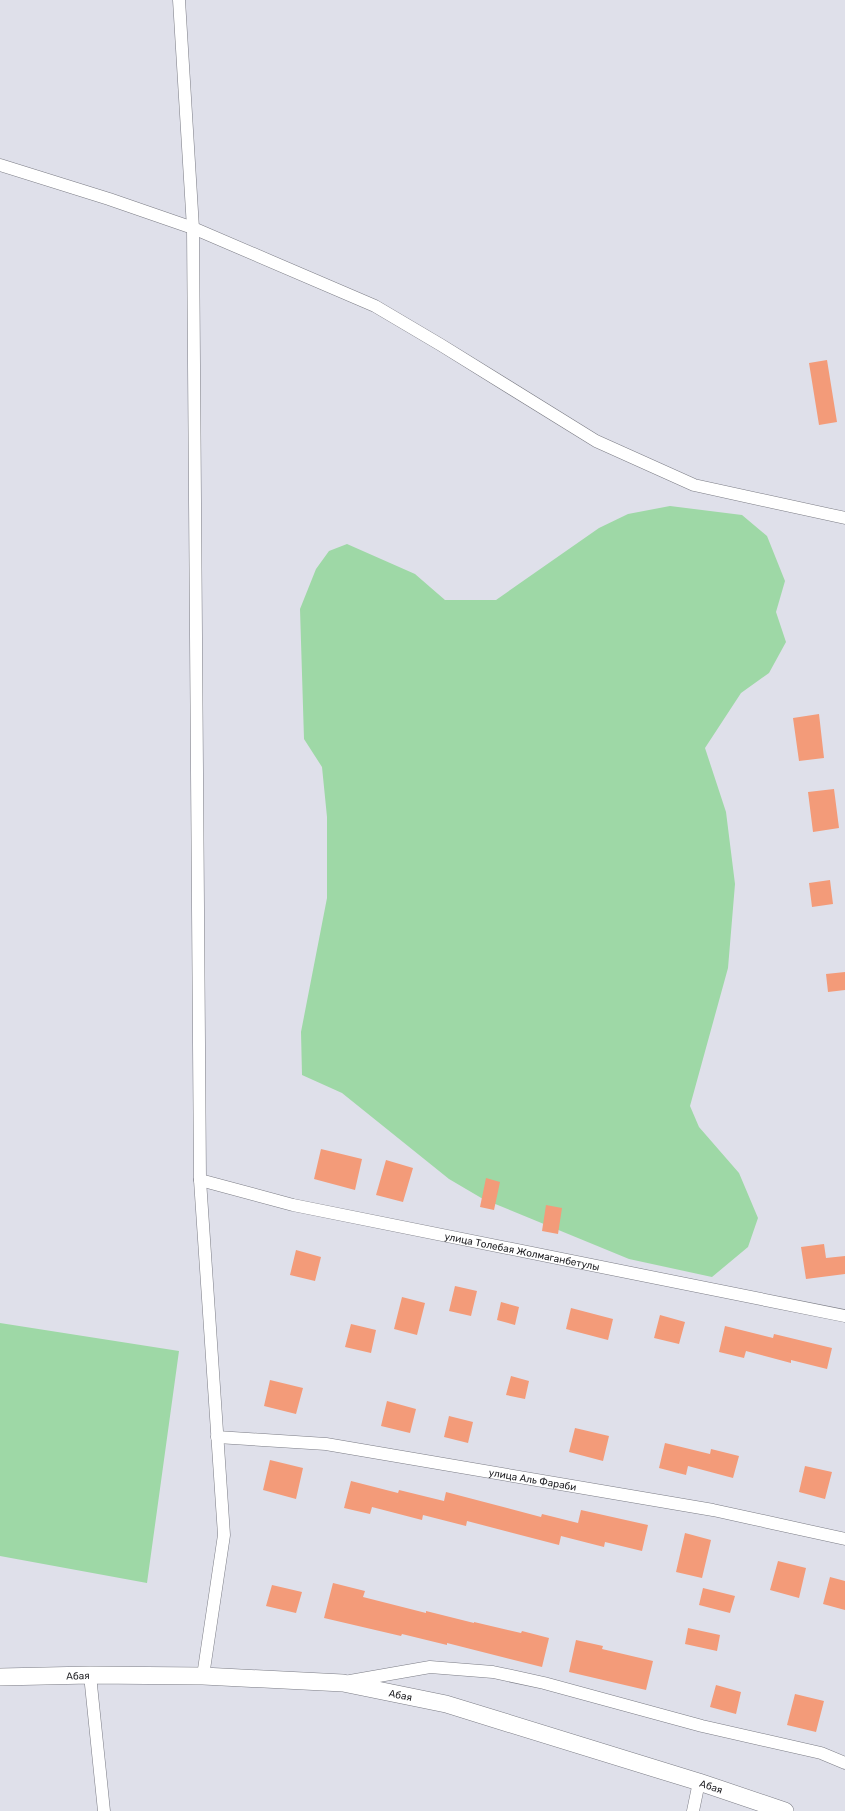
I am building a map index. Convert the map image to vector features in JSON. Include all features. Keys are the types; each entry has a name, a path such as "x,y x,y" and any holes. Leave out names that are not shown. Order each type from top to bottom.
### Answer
{"street":[{"path":"179,0 193,228 200,1180 224,1535 203,1676"},
{"path":"0,165 109,198 193,228 375,306 596,441 694,485 845,518"},
{"name":"улица Толебая Жолмаганбетулы","path":"200,1180 293,1206 845,1316"},
{"name":"улица Аль Фараби","path":"217,1437 326,1444 713,1510 845,1539"},
{"path":"343,1683 430,1667 493,1672 544,1683 702,1726 821,1753 845,1763"},
{"path":"90,1675 104,1811"},
{"name":"Абая","path":"0,1677 90,1675 203,1676 343,1683 446,1704 699,1782 785,1811"},
{"path":"693,1811 699,1782"}],"green space":[{"path":"670,506 742,515 767,536 785,581 776,612 786,642 769,673 741,693 705,748 726,812 735,884 728,968 690,1106 699,1127 739,1173 758,1218 748,1247 712,1277 629,1259 483,1199 449,1179 342,1093 302,1075 301,1032 327,898 327,817 322,767 304,739 300,609 316,569 329,551 347,544 415,574 445,600 496,600 599,528 628,514"},
{"path":"0,1323 179,1351 147,1583 0,1556"}],"building":[{"path":"827,360 837,422 819,425 809,363"},
{"path":"819,714 824,758 799,761 793,718"},
{"path":"834,789 839,828 813,832 808,792"},
{"path":"830,880 833,904 812,907 809,883"},
{"path":"845,972 845,990 828,992 826,974"},
{"path":"321,1149 362,1159 355,1190 314,1179"},
{"path":"386,1160 413,1168 403,1202 376,1195"},
{"path":"486,1178 500,1182 494,1210 480,1207"},
{"path":"546,1205 562,1208 558,1234 542,1231"},
{"path":"824,1244 826,1258 845,1256 845,1274 806,1279 801,1247"},
{"path":"296,1250 321,1257 315,1281 290,1275"},
{"path":"455,1286 477,1291 471,1316 449,1311"},
{"path":"402,1297 425,1303 417,1335 394,1329"},
{"path":"501,1302 519,1307 515,1325 497,1320"},
{"path":"571,1308 613,1319 608,1340 566,1329"},
{"path":"660,1315 685,1322 679,1344 654,1338"},
{"path":"351,1324 376,1330 371,1353 345,1347"},
{"path":"725,1326 773,1338 774,1334 832,1348 827,1369 791,1360 791,1363 746,1351 744,1358 719,1352"},
{"path":"511,1376 529,1381 525,1399 506,1395"},
{"path":"270,1380 303,1388 296,1414 264,1406"},
{"path":"387,1401 416,1409 410,1433 381,1426"},
{"path":"449,1416 473,1422 468,1443 444,1437"},
{"path":"575,1428 609,1436 603,1461 569,1452"},
{"path":"665,1443 710,1454 711,1449 739,1456 733,1478 688,1466 686,1475 659,1468"},
{"path":"270,1460 303,1468 296,1499 263,1490"},
{"path":"805,1466 832,1472 825,1499 799,1492"},
{"path":"351,1481 398,1493 399,1490 444,1501 446,1492 541,1517 542,1514 578,1523 581,1510 648,1525 642,1551 605,1542 604,1547 561,1536 559,1545 467,1521 466,1526 423,1515 422,1520 372,1507 370,1514 344,1508"},
{"path":"685,1533 711,1540 702,1578 676,1572"},
{"path":"778,1561 806,1568 799,1598 770,1590"},
{"path":"830,1577 845,1581 845,1610 823,1604"},
{"path":"333,1583 365,1591 363,1597 426,1613 426,1611 474,1623 521,1633 522,1631 549,1638 542,1667 447,1643 447,1645 402,1634 401,1636 324,1618"},
{"path":"272,1585 302,1592 296,1613 266,1606"},
{"path":"703,1588 735,1596 730,1613 699,1605"},
{"path":"688,1628 720,1635 717,1651 685,1644"},
{"path":"576,1640 603,1646 602,1649 653,1661 646,1690 569,1672"},
{"path":"716,1685 741,1692 736,1714 710,1707"},
{"path":"795,1694 824,1701 816,1732 787,1725"}]}
